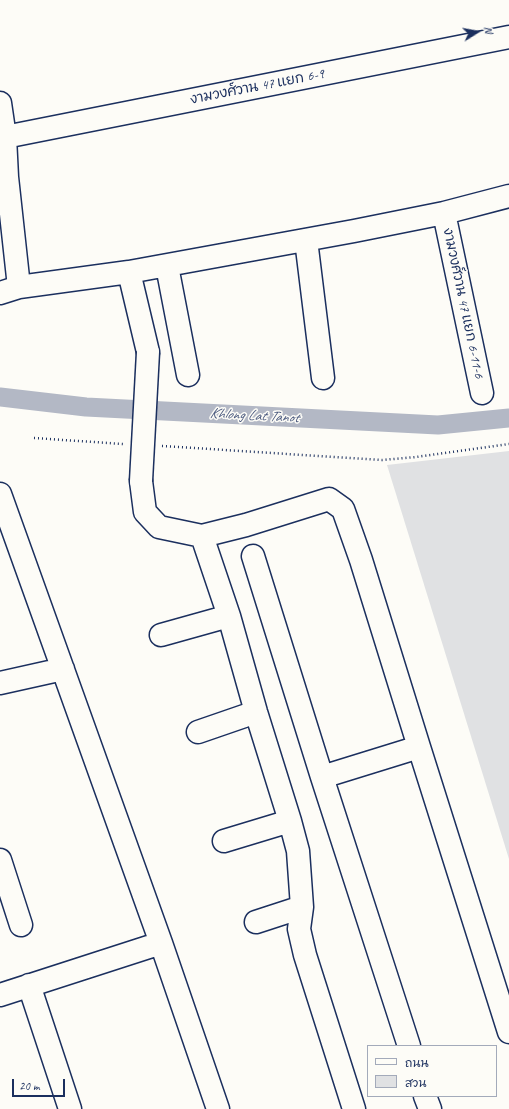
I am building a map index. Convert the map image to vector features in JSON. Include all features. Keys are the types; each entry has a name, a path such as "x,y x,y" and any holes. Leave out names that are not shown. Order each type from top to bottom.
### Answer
{"street":[{"name":"งามวงศ์วาน 47 แยก 6-9","path":"6,137 509,37"},
{"path":"0,103 6,137 9,290 167,266 306,240 444,213 509,196"},
{"name":"งามวงศ์วาน 47 แยก 6-11-6","path":"444,213 482,393"},
{"path":"306,240 323,378"},
{"path":"167,266 188,375"},
{"path":"129,272 148,352 141,481 145,512 159,526 202,536 328,499 343,509 361,560 509,1032"},
{"path":"0,494 161,943 218,1109"},
{"path":"202,536 229,616 298,851 302,907 299,929 305,955 354,1109"},
{"path":"252,556 409,1045"},
{"path":"161,635 229,616"},
{"path":"0,683 63,669"},
{"path":"198,732 256,712"},
{"path":"322,777 419,747"},
{"path":"224,842 290,821"},
{"path":"0,860 21,925"},
{"path":"256,922 302,907"},
{"path":"0,995 161,943"},
{"path":"29,985 70,1109"},
{"path":"425,1097 430,1109"}],"path":[{"path":"34,438 129,444"},
{"path":"160,446 382,460 509,444"}],"green space":[{"path":"509,451 509,859 387,465"}],"waterway":[{"name":"Khlong Lat Tanot","path":"0,397 86,407 438,425 509,418"}]}
